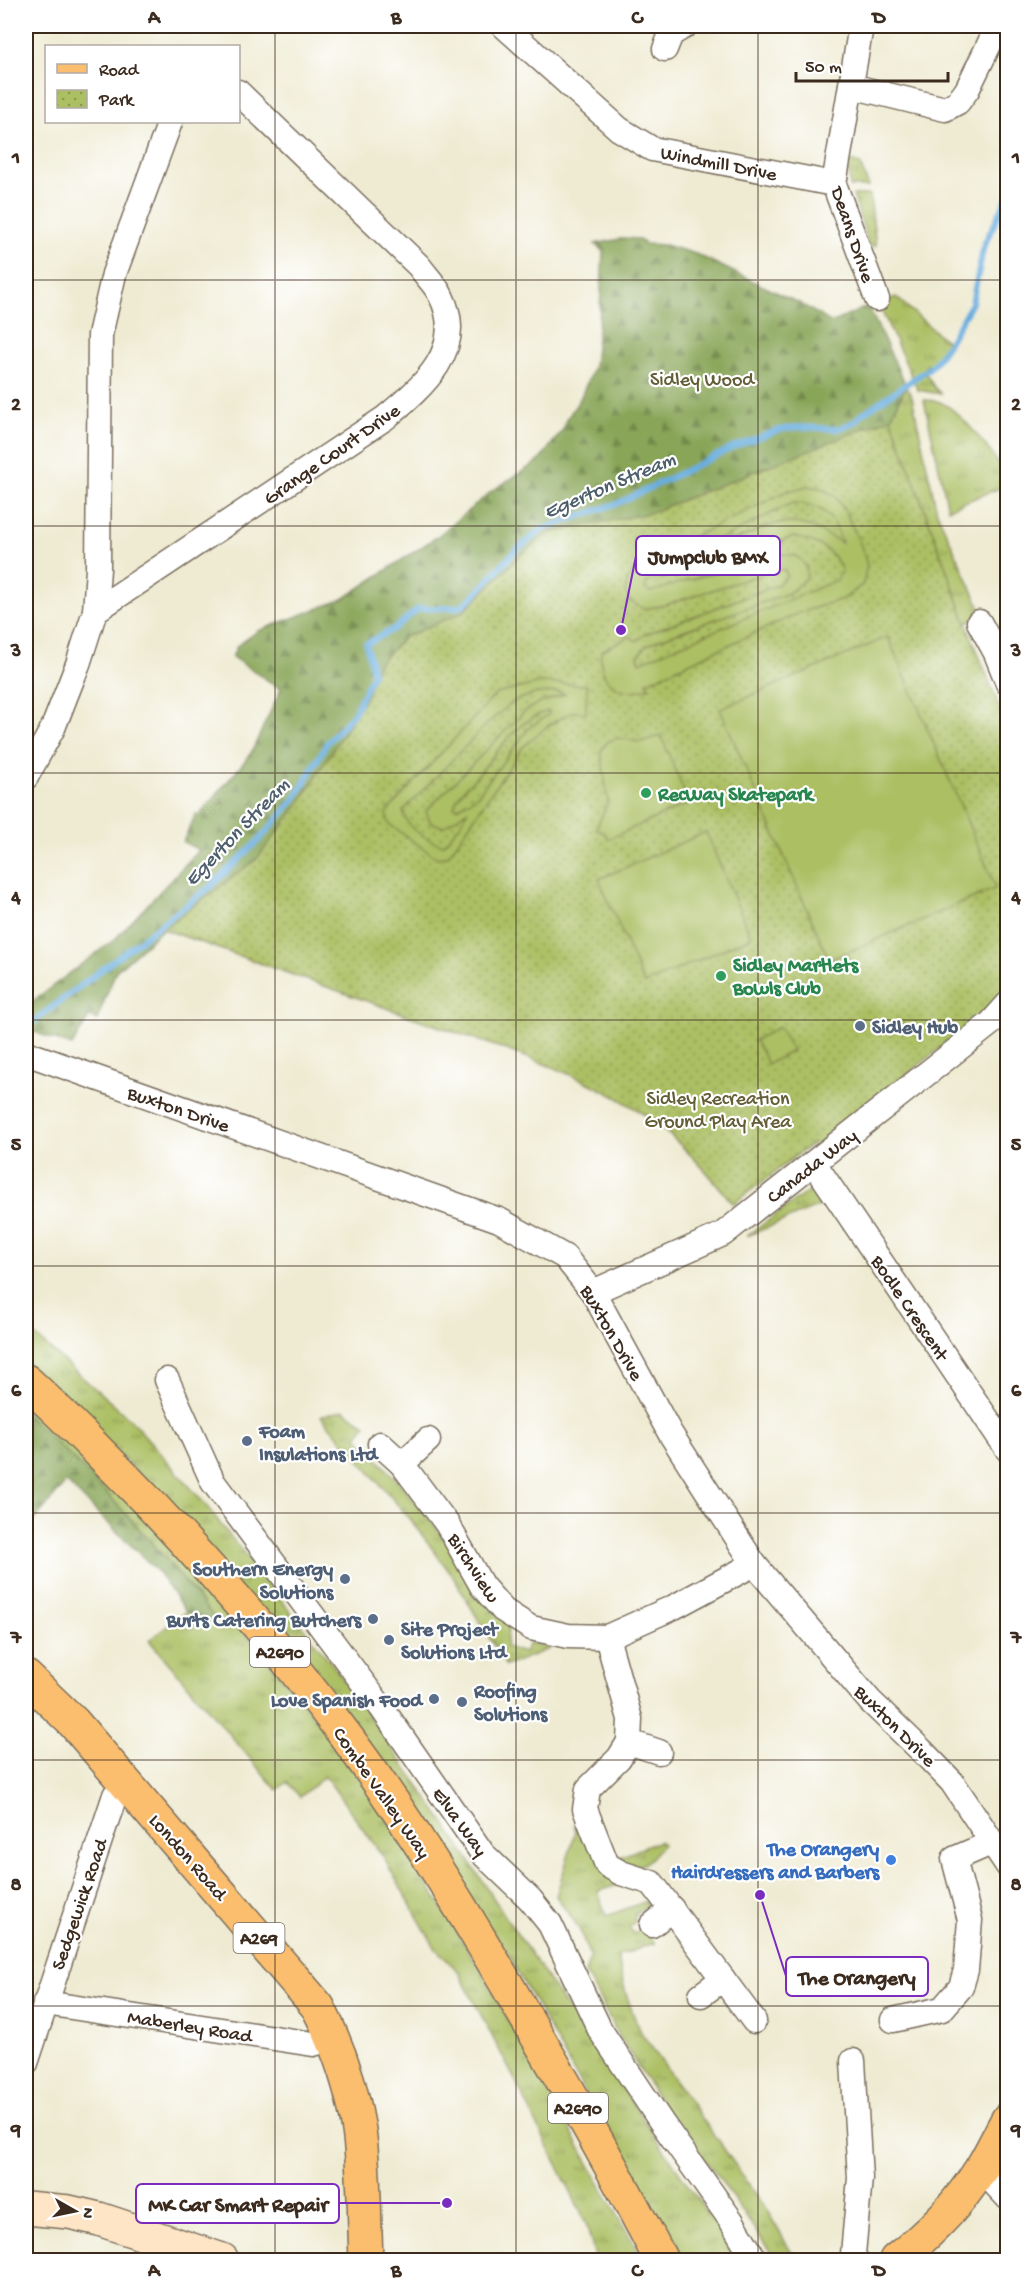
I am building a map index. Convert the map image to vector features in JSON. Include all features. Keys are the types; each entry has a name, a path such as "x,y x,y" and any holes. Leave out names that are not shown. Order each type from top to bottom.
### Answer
{"main road":[{"name":"Combe Valley Way","path":"26,1381 54,1406 179,1533 267,1636 348,1740 415,1835 492,1958 610,2164 661,2260"},
{"name":"London Road","path":"26,1677 74,1723 318,2007 334,2038 349,2086 359,2130 366,2260"},
{"path":"896,2260 922,2240 962,2196 981,2169 1008,2119"},
{"path":"26,2208 69,2212 99,2219 222,2260"}],"street":[{"name":"Windmill Drive","path":"504,26 619,129 652,149 834,184"},
{"name":"Deans Drive","path":"861,26 834,184 877,299"},
{"path":"851,86 945,109 958,102 967,90 998,26"},
{"name":"Grange Court Drive","path":"95,611 385,418 413,394 440,364 446,347 447,312 441,295 419,266 240,94"},
{"path":"26,777 53,728 78,664 95,611 98,569 100,335 114,274 170,123"},
{"path":"979,622 1002,650 1008,683"},
{"name":"Canada Way","path":"593,1292 723,1234 1004,1018"},
{"name":"Buxton Drive","path":"26,1053 499,1220 565,1257 593,1292 670,1433 754,1564 870,1701 952,1782 1008,1866"},
{"name":"Bodle Crescent","path":"814,1163 1008,1450"},
{"name":"Elva Way","path":"167,1380 213,1482 381,1707 483,1854 530,1899 550,1924 600,2030 731,2220 755,2260"},
{"path":"402,1464 428,1440"},
{"name":"Birchview","path":"380,1444 402,1464 447,1524 482,1586 503,1610 531,1628 568,1636 607,1637 674,1607 754,1564"},
{"path":"607,1637 630,1719 629,1742 619,1758 588,1789 585,1809 607,1865 621,1873 652,1882 754,2021"},
{"path":"629,1742 659,1752"},
{"name":"Sedgewick Road","path":"26,2063 115,1795 126,1782"},
{"path":"893,2020 942,2009 961,1987 966,1970 970,1920 954,1859 991,1843"},
{"path":"652,1925 672,1909"},
{"path":"701,1995 723,1979"},
{"name":"Maberley Road","path":"45,2003 313,2044 334,2038"},
{"path":"853,2061 860,2178 854,2237 855,2260"},
{"path":"981,2169 1008,2198"}],"green space":[{"path":"848,160 860,164 869,187 850,187"},
{"path":"853,195 870,195 876,246 869,246"},
{"name":"Sidley Wood","path":"625,238 637,239 646,244 665,245 696,254 801,304 832,323 868,306 906,386 891,418 650,513 548,533 521,555 463,612 405,637 378,664 366,697 301,801 257,859 163,929 116,971 97,1020 89,1017 72,1046 26,1029 26,1006 115,939 199,850 183,842 196,814 199,815 250,755 281,689 232,657 237,646 258,631 343,599 438,536 493,490 539,461 564,428 594,366 603,251 595,244"},
{"path":"896,297 947,342 933,364 927,365 924,370 941,394 918,390 878,303"},
{"path":"906,386 912,397 937,512 983,614 966,623 891,418"},
{"path":"924,400 940,402 970,427 1000,466 1007,485 948,509"},
{"name":"Sidley Recreation Ground Play Area","path":"891,418 966,623 1007,726 1007,986 996,1000 966,1028 815,1147 813,1143 733,1204 700,1165 663,1129 636,1109 590,1084 517,1054 163,929 257,859 301,801 366,697 378,664 405,637 463,612 521,555 548,533 650,513"},
{"path":"807,486 821,488 835,496 860,543 867,565 863,584 845,598 799,613 647,682 649,688 628,691 613,685 603,672 601,651 630,636 636,641 646,634 777,585 787,576 785,570 775,570 665,605 643,609 630,601 625,592 634,569 675,546 785,492","holes":["792,503 811,505 825,512 835,525 842,543 813,528 785,523 763,528 710,549 713,543","793,537 816,543 829,551 842,571 837,580 640,662 638,656 645,646 789,593 807,577 802,560 794,556 776,554 650,592 645,589 647,582 701,568"]},
{"path":"888,637 996,888 829,960 720,709"},
{"path":"540,683 587,685 586,713 572,712 547,726 522,748 448,856 437,858 389,824 386,813 496,694","holes":["537,693 565,694 535,705 524,712 426,811 430,822 443,827 467,811 460,825 443,845 424,837 408,823 403,811 487,724 514,701","549,711 549,714 529,728 477,796 458,808 454,807 460,794 508,738 527,721"]},
{"name":"RecWay Skatepark","path":"661,736 689,803 608,839 605,833 596,829 608,802 601,751 608,741 619,738 640,742"},
{"path":"706,832 751,937 644,984 599,879"},
{"path":"779,1027 792,1051 768,1064 755,1040"},
{"path":"810,1190 822,1193 829,1202 747,1236"},
{"path":"26,1328 132,1421 204,1503 333,1665 444,1822 507,1919 718,2229 735,2260 679,2260 506,1951 181,1516 26,1362"},
{"path":"26,1397 168,1540 337,1744 401,1841 478,1966 643,2260 596,2260 586,2223 458,1971 436,1949 382,1855 325,1776 300,1797 287,1782 277,1790 149,1640 186,1612 215,1619 125,1512 26,1415"},
{"path":"344,1410 366,1425 357,1437 455,1552 509,1625 506,1647 524,1653 530,1641 549,1649 506,1666 452,1575 410,1519 321,1416"},
{"path":"26,1415 126,1513 216,1620 186,1612 157,1571 66,1482 32,1523 26,1513"},
{"path":"574,1826 582,1829 627,1882 598,1891 606,1916 647,1901 647,1906 634,1917 636,1921 629,1927 634,1934 641,1928 655,1943 618,1956 627,1996 642,2034 763,2204 796,2260 776,2260 717,2175 674,2124 622,2041 585,1973 590,1957 579,1928 556,1896 576,1831"},
{"path":"659,1841 663,1844 647,1862 632,1865 615,1859"}],"waterway":[{"name":"Egerton Stream","path":"29,1025 210,887 259,840 295,799 327,743 354,713 373,673 366,644 395,628 418,609 460,607 474,596 515,551 543,529 621,502 736,446 779,430 799,427 838,429 856,421 859,416 927,370 948,344 972,303 984,245 1008,196"}],"place":[{"name":"Jumpclub BMX","path":"621,630"},
{"name":"RecWay Skatepark","path":"646,793"},
{"name":"Sidley Martlets Bowls Club","path":"721,976"},
{"name":"Sidley Hub","path":"860,1026"},
{"name":"Foam Insulations Ltd","path":"247,1441"},
{"name":"Southern Energy Solutions","path":"345,1579"},
{"name":"Burts Catering Butchers","path":"373,1619"},
{"name":"Site Project Solutions Ltd","path":"389,1640"},
{"name":"Love Spanish Food","path":"434,1699"},
{"name":"Roofing Solutions","path":"462,1702"},
{"name":"The Orangery Hairdressers and Barbers","path":"891,1860"},
{"name":"The Orangery","path":"760,1895"},
{"name":"MK Car Smart Repair","path":"447,2203"}]}
